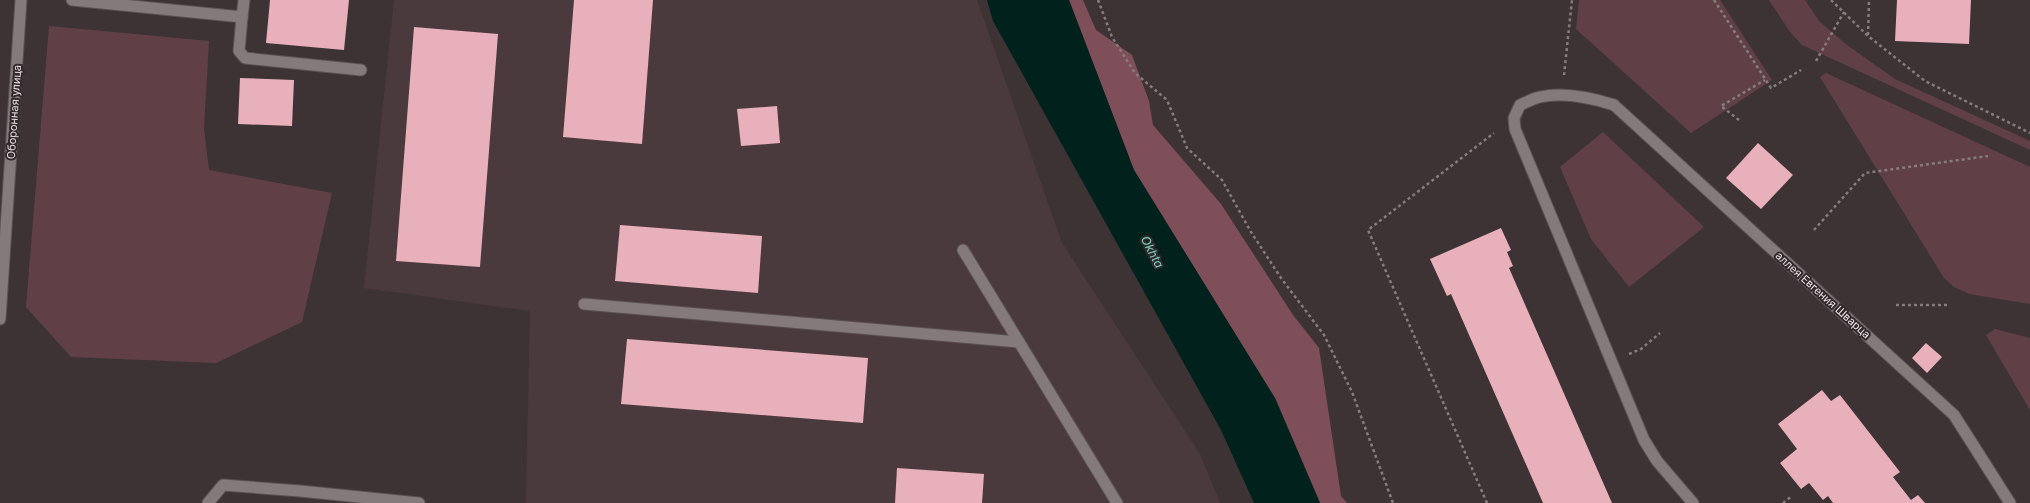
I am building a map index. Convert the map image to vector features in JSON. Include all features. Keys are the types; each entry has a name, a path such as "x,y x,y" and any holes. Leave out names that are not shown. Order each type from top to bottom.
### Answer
{"street":[{"name":"Оборонная улица","path":"0,320 21,0"},
{"path":"72,0 242,17"},
{"path":"244,0 239,51 245,58 361,70"},
{"path":"1562,95 1540,97 1520,105 1514,118 1515,129 1644,440 1657,461 1692,503"},
{"name":"аллея Евгения Шварца","path":"1562,95 1601,101 1614,106 1954,415 2010,503"},
{"path":"963,250 1117,503"},
{"path":"584,304 1019,342"},
{"path":"208,503 223,485 300,490 419,503"}],"path":[{"path":"1098,0 1112,37 1135,73 1167,100 1187,148 1222,180 1251,232 1280,278 1324,335 1352,392 1393,503"},
{"path":"1562,95 1572,0"},
{"path":"1714,0 1771,88 1801,70"},
{"path":"1831,0 1868,36 1925,81 2030,133"},
{"path":"1868,36 1869,0"},
{"path":"1816,61 1844,12"},
{"path":"1739,120 1721,106 1765,80"},
{"path":"1487,503 1368,230 1494,133"},
{"path":"1814,230 1865,172 1988,156"},
{"path":"1896,305 1950,305"},
{"path":"1611,361 1641,349 1660,333"},
{"path":"1783,503 1792,496"}],"shaded area":[{"path":"394,0 977,0 1062,243 1200,454 1220,503 526,503 530,311 364,288"},
{"path":"1069,0 1083,0 1096,30 1132,55 1149,101 1153,125 1221,204 1293,315 1319,348 1341,496 1347,503 1320,503 1275,398 1134,170"},
{"path":"1579,0 1720,0 1772,80 1691,133 1576,29"},
{"path":"1769,0 1805,0 1819,21 1847,45 1895,79 2030,141 2030,150 1802,45 1790,32"},
{"path":"49,26 209,41 204,129 209,170 332,193 302,322 216,363 71,357 26,307"},
{"path":"1826,73 2030,167 2030,304 1969,294 1954,287 1944,278 1820,77"},
{"path":"1603,132 1704,227 1629,287 1591,239 1560,167"},
{"path":"1995,329 2030,338 2030,410 1986,335"}],"water":[{"name":"Okhta","path":"987,0 1069,0 1134,170 1275,398 1320,503 1254,503 1221,430 993,21"}],"building":[{"path":"270,0 349,0 344,50 266,43"},
{"path":"574,0 653,0 642,144 563,137"},
{"path":"1897,0 1971,0 1969,44 1895,41"},
{"path":"414,27 498,34 480,267 396,261"},
{"path":"240,78 294,80 292,126 238,124"},
{"path":"777,106 780,143 741,146 737,109"},
{"path":"1758,143 1793,175 1761,209 1726,178"},
{"path":"620,225 762,236 758,293 615,281"},
{"path":"1501,228 1511,250 1507,252 1513,266 1509,268 1612,503 1543,503 1451,294 1447,296 1430,259"},
{"path":"627,339 868,358 863,423 621,404"},
{"path":"1926,343 1942,357 1927,373 1912,358"},
{"path":"1822,390 1831,401 1840,395 1900,472 1893,477 1911,500 1918,495 1925,503 1833,503 1828,496 1823,500 1809,483 1801,489 1780,463 1797,449 1778,424"},
{"path":"897,468 984,474 982,503 895,503"}]}
